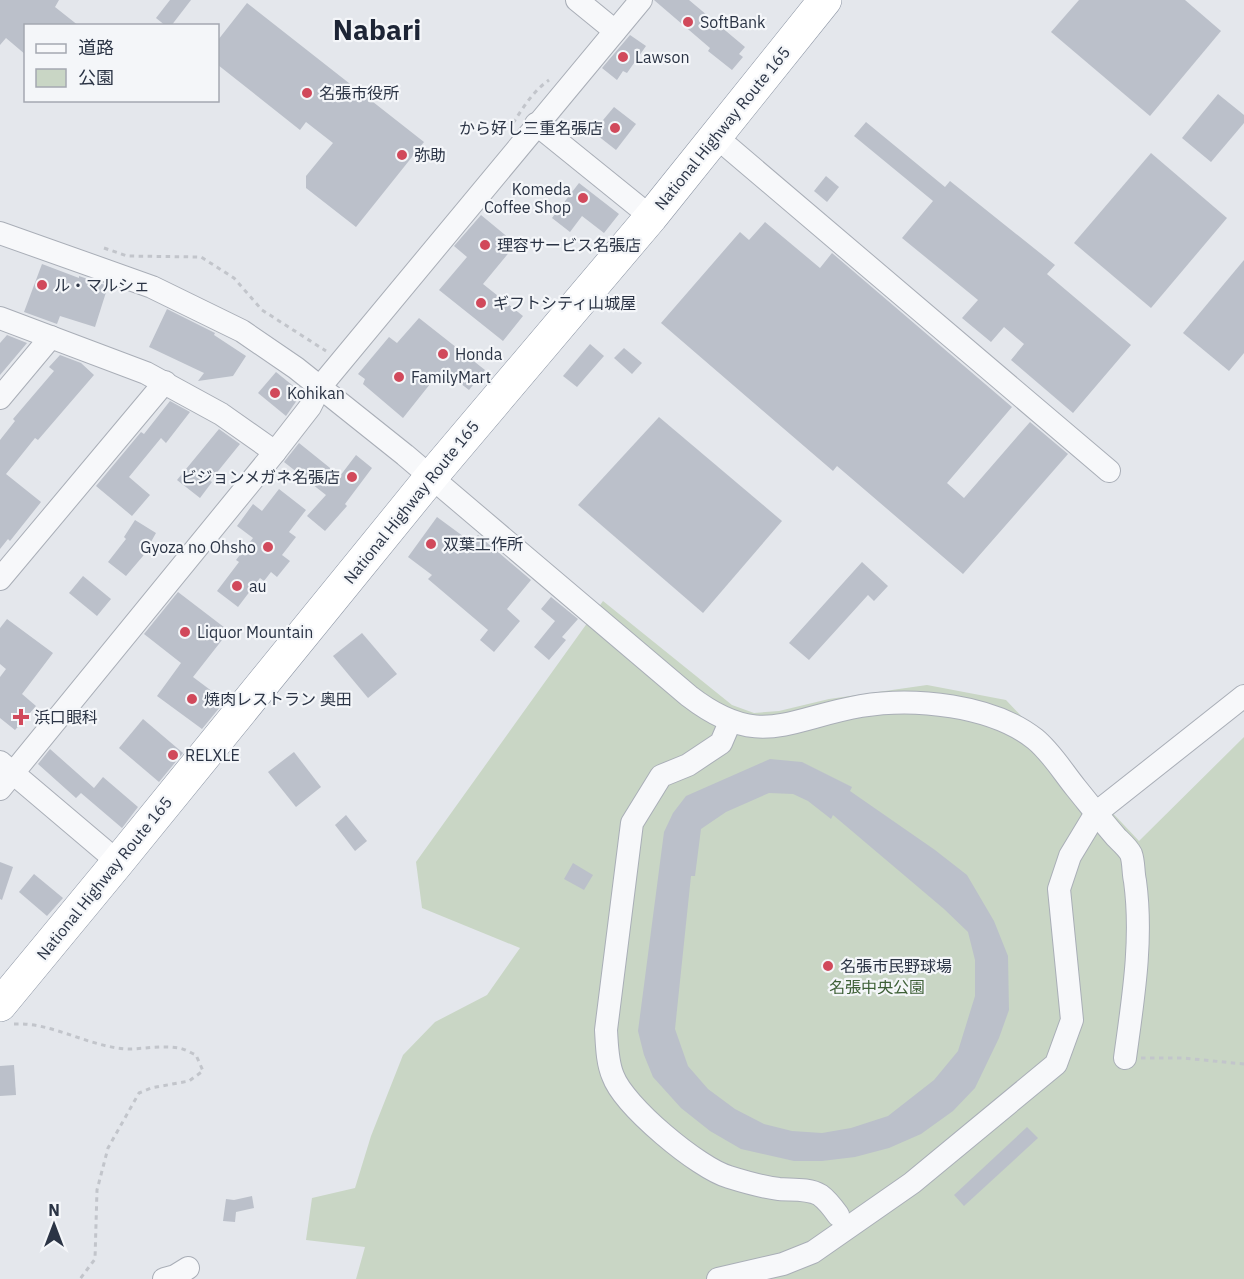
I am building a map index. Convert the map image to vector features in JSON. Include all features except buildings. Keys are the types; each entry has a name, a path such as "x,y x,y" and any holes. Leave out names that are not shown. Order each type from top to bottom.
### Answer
{"highway":[{"name":"National Highway Route 165","path":"6,1014 118,862 431,477 651,217 714,135 825,0"}],"street":[{"path":"577,0 615,32"},
{"path":"118,862 4,774 275,452 310,407 320,387 641,0"},
{"path":"536,124 651,217"},
{"path":"714,135 1109,471"},
{"path":"0,233 133,280 242,331 296,368 431,477 689,696 706,709 730,722 770,727 861,706 892,704 947,706 1000,718 1036,740 1131,854 1139,911 1136,979 1125,1058"},
{"path":"0,318 165,382 221,414 275,452"},
{"path":"0,398 51,337"},
{"path":"0,579 165,382"},
{"path":"718,1279 783,1264 813,1252 912,1183 1056,1064 1072,1020 1059,889 1070,856 1096,813 1244,696"},
{"path":"730,722 722,743 688,765 661,776 632,823 606,1030 607,1049 613,1077 647,1119 695,1159 726,1176 778,1189 818,1194 832,1206 838,1215"},
{"path":"164,1279 175,1276 188,1268"}],"path":[{"path":"513,123 542,85 558,75"},
{"path":"96,245 127,256 201,257 234,278 262,310 325,352 332,343"},
{"path":"6,1014 23,1023 90,1042 126,1048 180,1048 196,1055 203,1071 189,1081 151,1088 139,1093 108,1148 97,1190 95,1259 80,1279"},
{"path":"1125,1058 1183,1058 1244,1064"}],"green space":[{"name":"名張中央公園","path":"603,601 732,705 754,713 779,711 829,699 927,685 1006,700 1139,841 1244,737 1244,1279 356,1279 365,1247 306,1240 312,1198 355,1188 371,1136 403,1055 435,1022 487,995 520,948 422,908 416,862"}],"place":[{"name":"SoftBank","path":"688,22"},
{"name":"Lawson","path":"623,57"},
{"name":"名張市役所","path":"307,93"},
{"name":"から好し三重名張店","path":"615,128"},
{"name":"弥助","path":"402,155"},
{"name":"Komeda Coffee Shop","path":"583,198"},
{"name":"理容サービス名張店","path":"485,245"},
{"name":"ル・マルシェ","path":"42,285"},
{"name":"ギフトシティ山城屋","path":"481,303"},
{"name":"Honda","path":"443,354"},
{"name":"FamilyMart","path":"399,377"},
{"name":"Kohikan","path":"275,393"},
{"name":"ビジョンメガネ名張店","path":"352,477"},
{"name":"双葉工作所","path":"431,544"},
{"name":"Gyoza no Ohsho","path":"268,547"},
{"name":"au","path":"237,586"},
{"name":"Liquor Mountain","path":"185,632"},
{"name":"焼肉レストラン 奥田","path":"192,699"},
{"name":"浜口眼科","path":"21,717"},
{"name":"RELXLE","path":"173,755"},
{"name":"名張市民野球場","path":"828,966"}],"district":[{"name":"Nabari","path":"377,30"}]}
